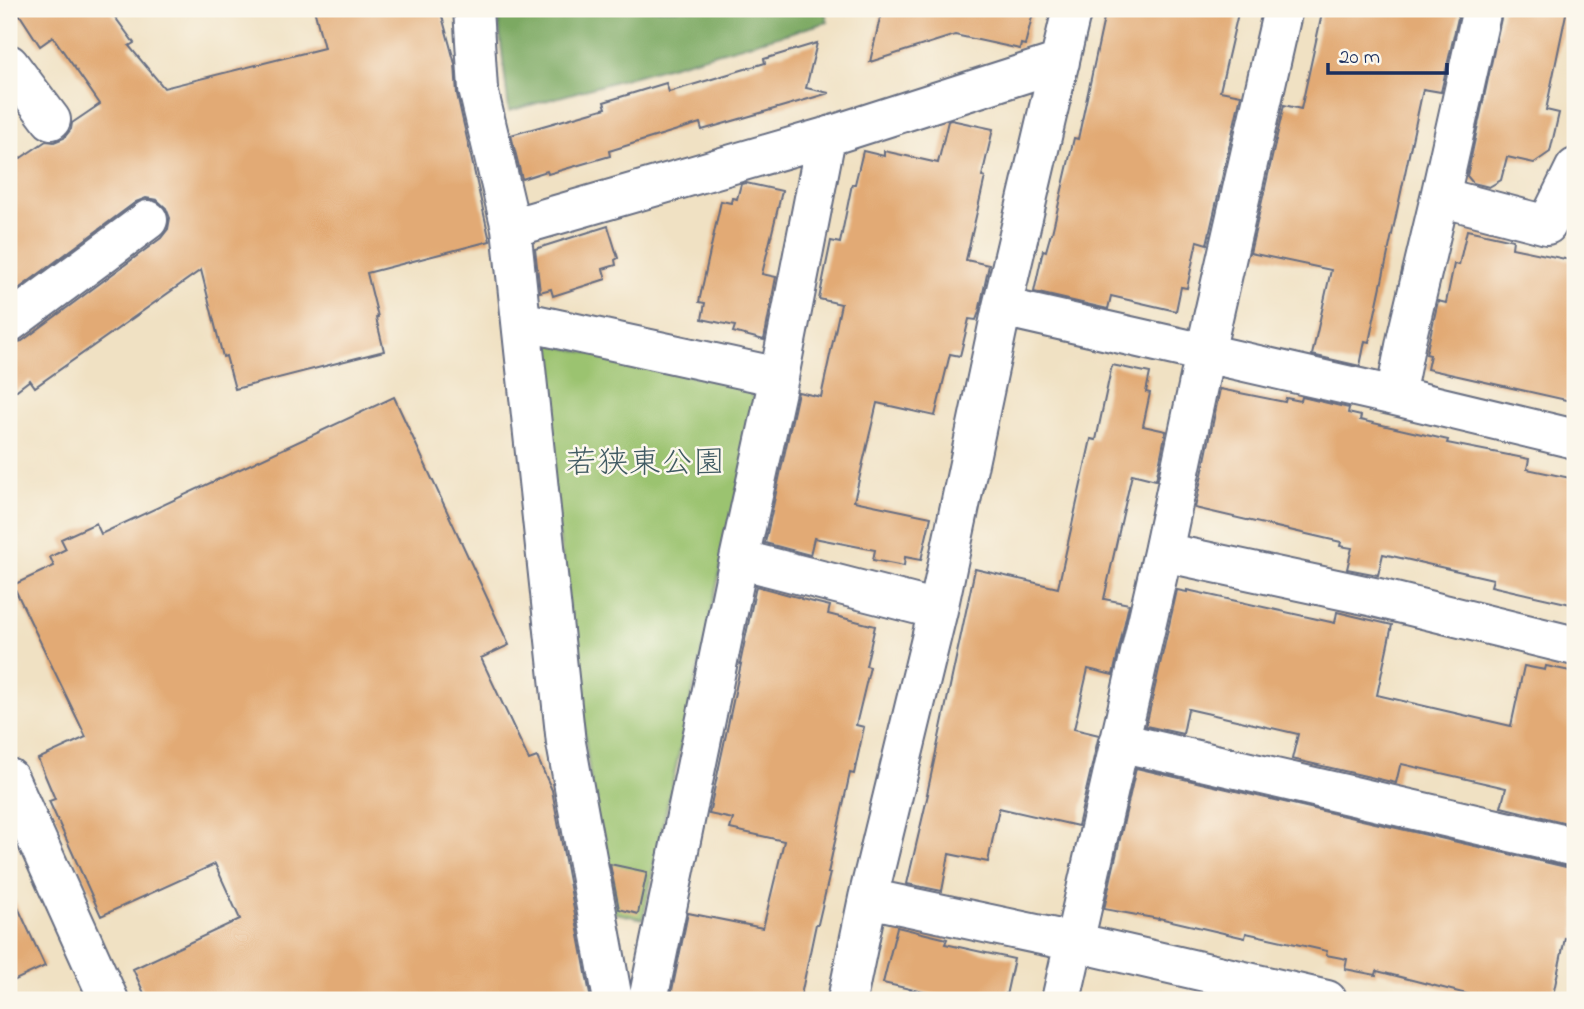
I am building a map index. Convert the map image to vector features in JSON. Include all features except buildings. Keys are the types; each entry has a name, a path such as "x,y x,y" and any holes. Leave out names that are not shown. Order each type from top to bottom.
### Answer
{"street":[{"path":"473,9 478,89 511,228 566,743 613,1000"},
{"path":"847,1000 868,898 938,610 1002,307 1072,9"},
{"path":"1061,1000 1283,9"},
{"path":"1395,396 1482,9"},
{"path":"511,228 826,137 1060,62"},
{"path":"9,64 51,120"},
{"path":"648,1000 779,377 826,137"},
{"path":"1440,197 1547,225 1575,168"},
{"path":"9,323 148,220"},
{"path":"1002,307 1575,439"},
{"path":"521,321 779,377"},
{"path":"1163,552 1374,597 1575,646"},
{"path":"739,559 938,610"},
{"path":"1119,742 1575,847"},
{"path":"9,779 109,1000"},
{"path":"868,898 1328,1000"}],"green space":[{"path":"497,9 824,9 828,22 509,111"},
{"name":"若狭東公園","path":"549,344 746,388 758,403 643,919 607,911 536,354"}]}
